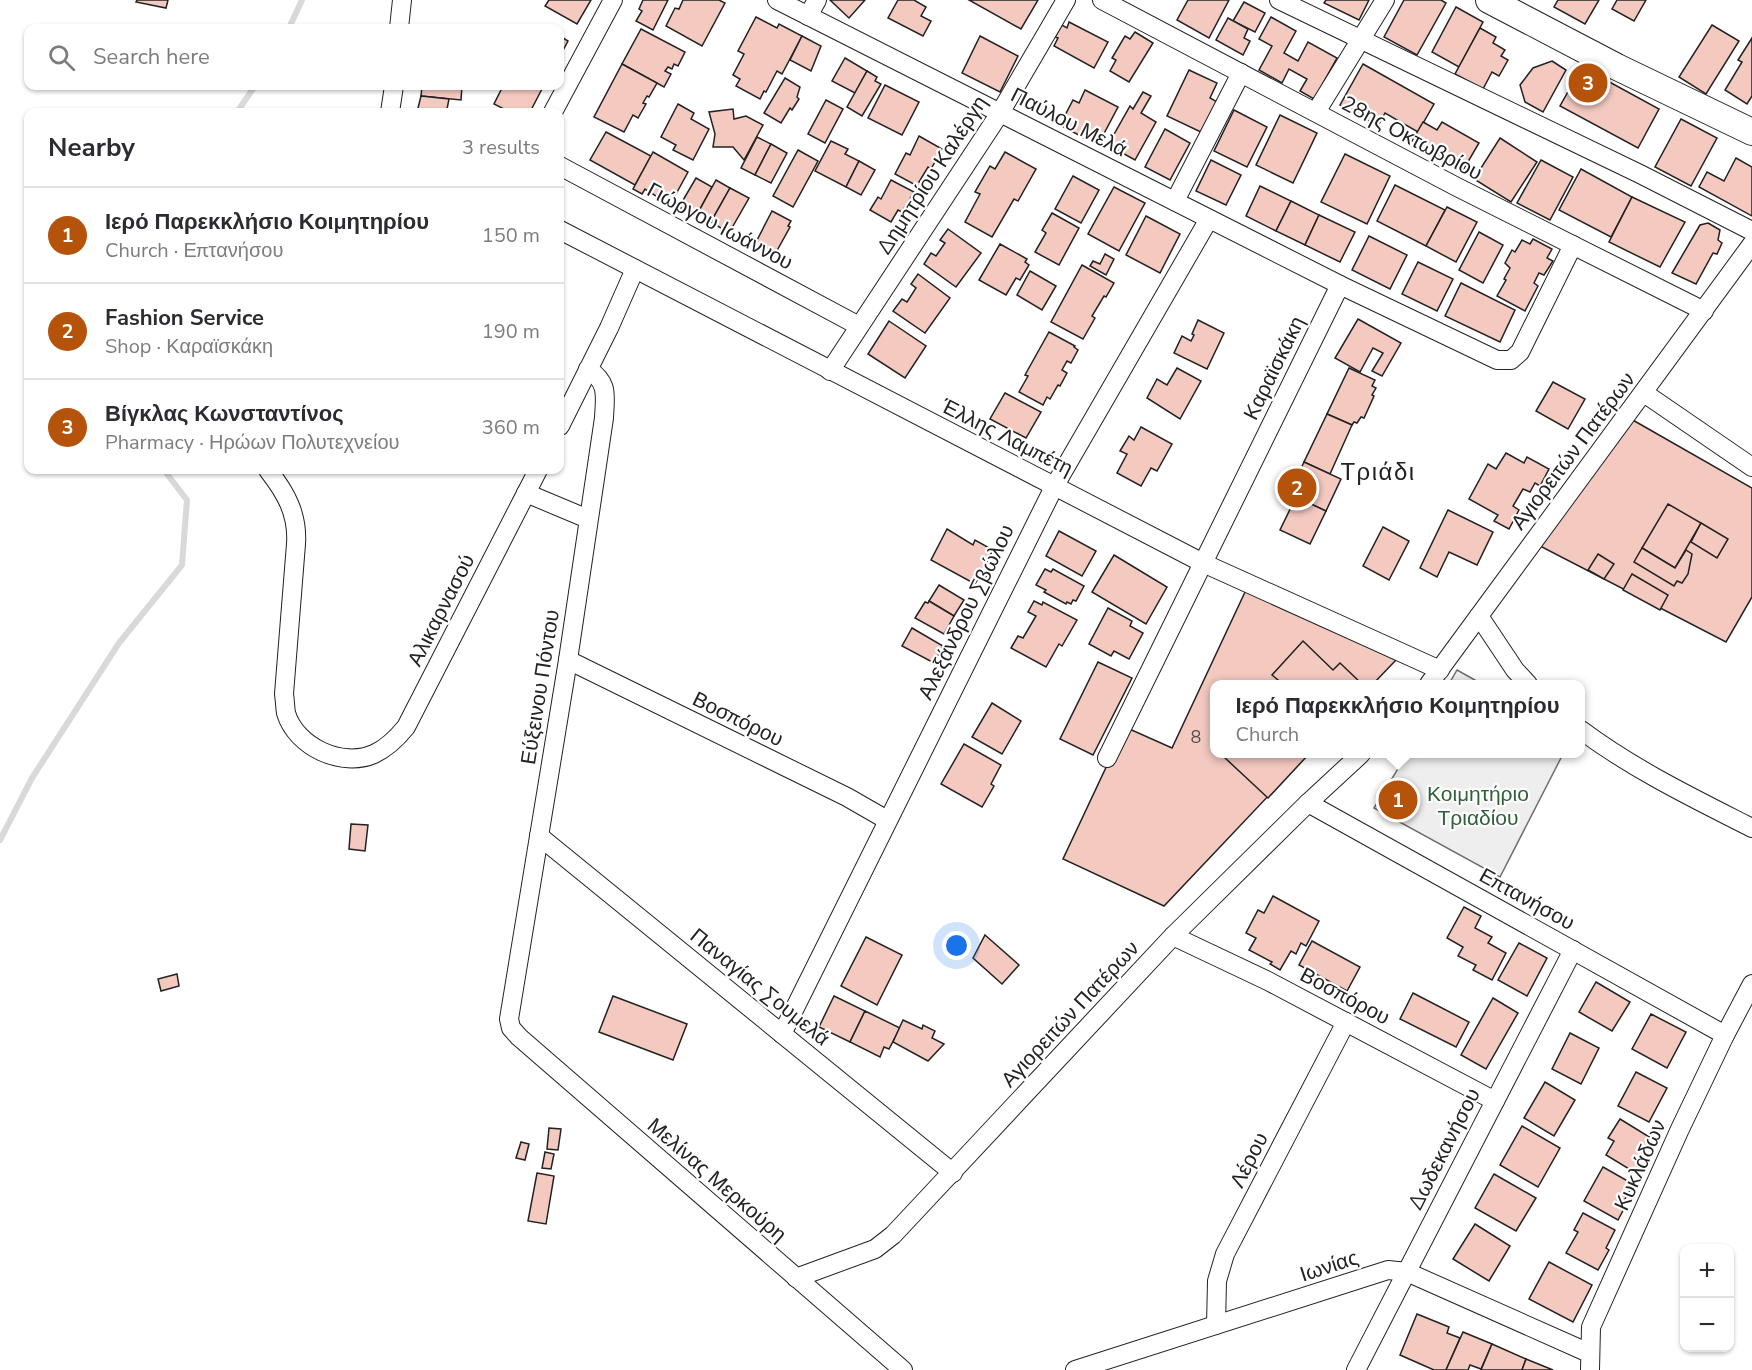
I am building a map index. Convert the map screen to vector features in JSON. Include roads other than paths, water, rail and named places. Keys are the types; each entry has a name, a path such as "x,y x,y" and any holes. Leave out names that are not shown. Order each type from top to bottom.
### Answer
{"street":[{"path":"399,24 402,0"},
{"path":"555,108 613,0"},
{"name":"Παύλου Μελά","path":"777,0 813,8 1000,113 1340,285"},
{"name":"Δημητρίου Καλέργη","path":"830,371 1000,113 1066,0"},
{"name":"28ης Οκτωβρίου","path":"1102,0 1457,188 1704,311"},
{"path":"1279,0 1640,174 1752,231"},
{"path":"1316,112 1385,0"},
{"path":"1489,0 1617,67 1752,132"},
{"path":"1175,201 1241,73"},
{"path":"391,108 393,90"},
{"name":"Γιώργου Ιωάννου","path":"564,168 859,326"},
{"name":"Αλεξάνδρου Σβώλου","path":"782,1034 1054,487 1209,219"},
{"name":"Έλλης Λαμπέτη","path":"564,232 1054,487 1435,677"},
{"name":"Αγιορειτών Πατέρων","path":"1435,677 1752,244"},
{"path":"1340,285 1505,362 1520,352 1573,245"},
{"path":"564,418 635,269"},
{"name":"Καραϊσκάκη","path":"1107,758 1340,285"},
{"name":"Εύξεινου Πόντου","path":"509,1019 568,660 604,418 604,388 600,376 588,369"},
{"path":"1644,393 1752,467"},
{"name":"Αλικαρνασού","path":"271,474 286,495 296,523 284,694 286,713 296,729 314,747 344,758 368,756 396,740 406,727 535,474"},
{"path":"526,493 588,519"},
{"path":"1479,616 1515,670 1524,680"},
{"name":"Βοσπόρου","path":"568,660 847,797 887,820"},
{"path":"1585,733 1602,746 1681,792 1752,828"},
{"name":"Αγιορειτών Πατέρων","path":"796,1278 875,1249 892,1235 953,1173 1173,936 1356,758"},
{"name":"Επτανήσου","path":"1308,802 1725,1035"},
{"name":"Παναγίας Σουμελά","path":"539,836 953,1173"},
{"name":"Βοσπόρου","path":"1173,936 1247,971 1495,1101"},
{"name":"Δωδεκανήσου","path":"1356,1370 1573,950"},
{"name":"Κυκλάδων","path":"1590,1361 1591,1327 1725,1035 1752,984"},
{"name":"Μελίνας Μερκούρη","path":"509,1019 511,1028 519,1037 903,1370"},
{"name":"Λέρου","path":"1216,1325 1217,1281 1225,1254 1346,1022"},
{"name":"Ιωνίας","path":"1075,1370 1381,1272 1407,1272 1590,1361"}],"waterway":[{"path":"291,24 302,0"},
{"path":"240,108 252,90"},
{"path":"0,840 32,778 119,643 182,565 187,500 167,474"}],"place":[{"name":"Βίγκλας Κωνσταντίνος","path":"1588,83"},
{"name":"Fashion Service","path":"1297,488"},
{"name":"Ιερό Παρεκκλήσιο Κοιμητηρίου","path":"1398,800"}],"district":[{"name":"Τριάδι","path":"1378,472"}],"park label":[{"name":"Κοιμητήριο Τριαδίου","path":"1478,806"}]}
